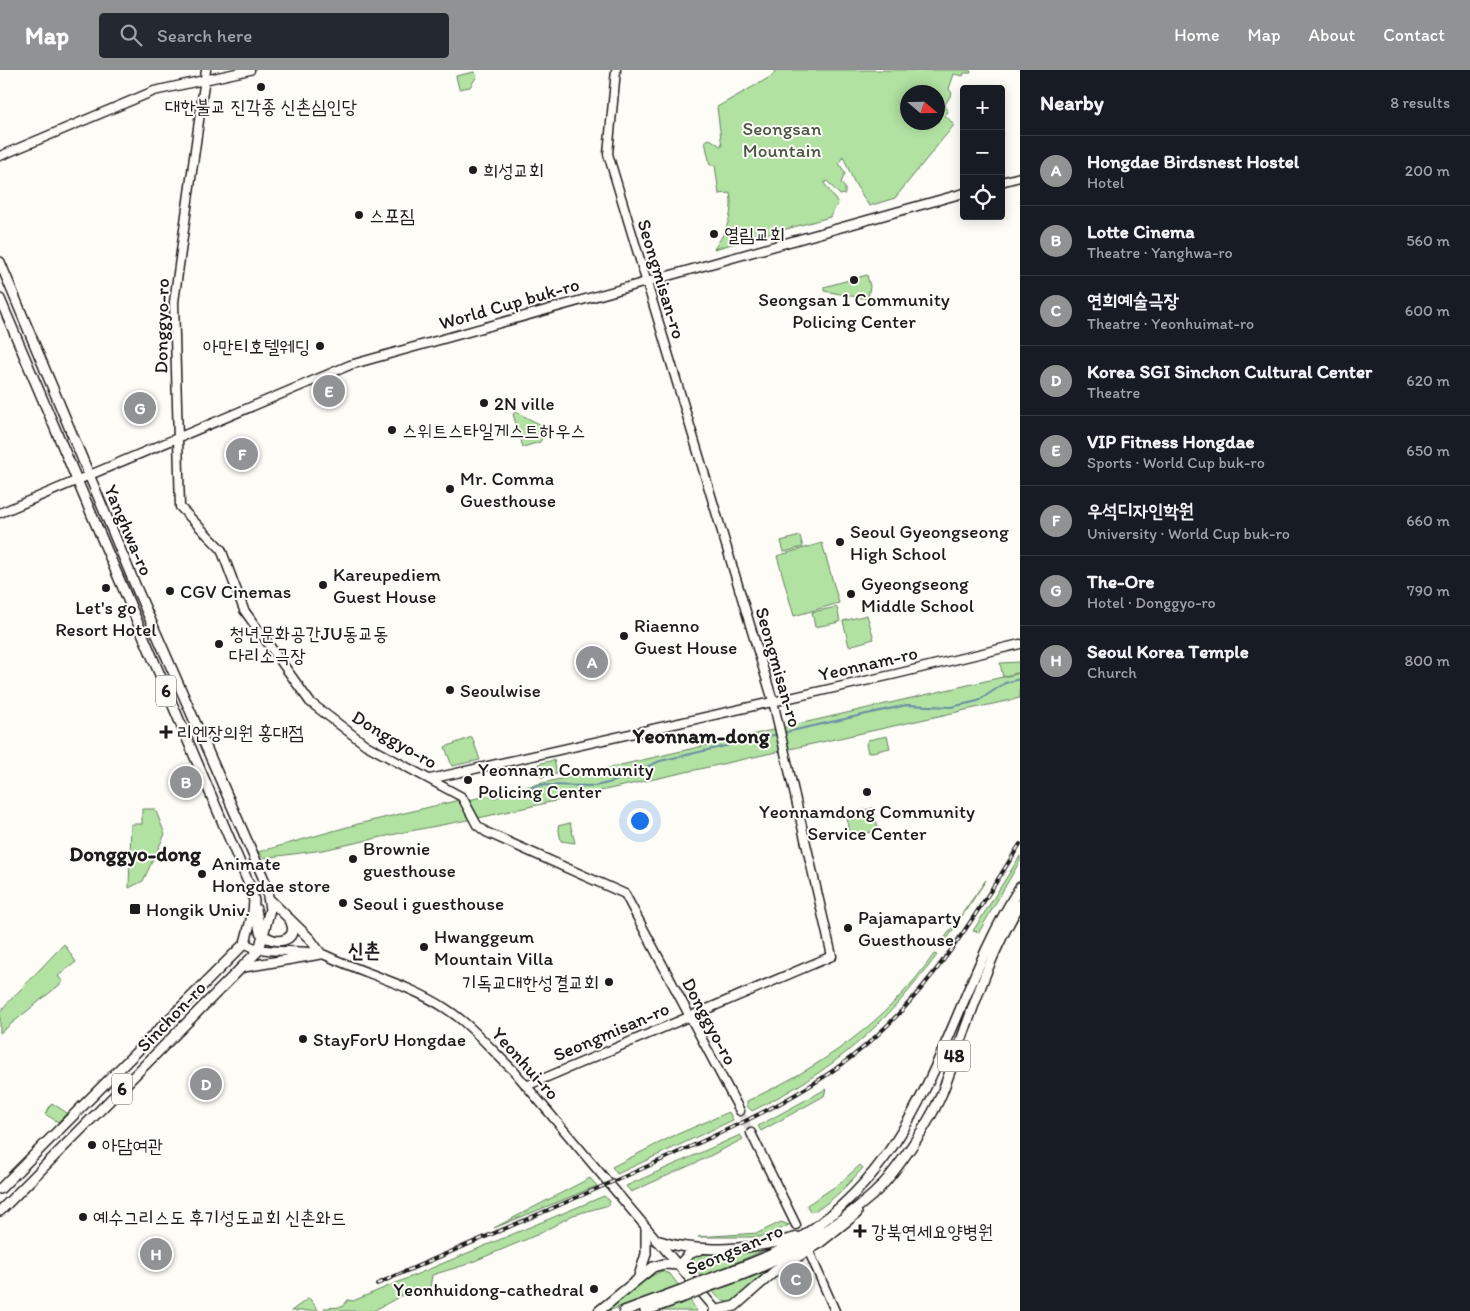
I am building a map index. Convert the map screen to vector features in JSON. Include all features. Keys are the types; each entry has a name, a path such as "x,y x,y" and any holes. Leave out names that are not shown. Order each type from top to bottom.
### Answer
{"main road":[{"name":"Yanghwa-ro","path":"0,262 136,587 266,884 270,900 259,950"},
{"name":"Yanghwa-ro","path":"0,299 251,889 260,932 263,936"},
{"name":"Seongsan-ro","path":"645,1311 788,1246 841,1208 866,1183 889,1154 909,1123 975,972 1020,887"},
{"path":"244,967 321,954 310,939 270,900"},
{"path":"244,943 254,902"},
{"name":"Seongsan-ro","path":"705,1284 760,1267 800,1247 870,1198 908,1151 938,1102 979,988 1020,904"},
{"path":"263,936 275,942 285,940 292,931 289,920"},
{"name":"Sinchon-ro","path":"0,1189 244,943"},
{"name":"Sinchon-ro","path":"0,1211 259,950"},
{"path":"715,1311 735,1306 786,1262 817,1245 844,1225 870,1198"},
{"path":"634,1282 645,1263 646,1228"},
{"path":"656,1240 675,1246 708,1248 769,1245 805,1234"},
{"path":"599,1311 658,1265 672,1263 679,1265 689,1254 708,1248"},
{"path":"742,1311 752,1291"},
{"name":"Seongsan-ro","path":"624,1311 684,1293"}],"street":[{"name":"Donggyo-ro","path":"206,70 174,302 180,507 221,549 244,610 310,702 366,745 462,797 477,825 486,832 625,894 740,1111"},
{"path":"0,156 154,91 250,70"},
{"name":"Seongmisan-ro","path":"526,1086 688,1015 832,956 773,701 608,154 616,70"},
{"path":"1005,181 1020,177"},
{"name":"World Cup buk-ro","path":"0,514 177,437 350,365 960,194"},
{"name":"Yeonnam-ro","path":"430,779 1020,644"},
{"name":"Yeonhui-ro","path":"244,943 259,950 307,951 321,954 446,1008 484,1039 526,1086 679,1265 715,1311"},
{"path":"751,1134 796,1225"},
{"path":"810,1254 835,1311"}],"green space":[{"name":"Seongsan Mountain","path":"776,70 970,70 971,73 964,73 963,76 954,74 949,89 952,93 945,104 945,85 900,85 900,130 945,130 945,115 954,125 895,198 869,206 854,182 843,156 839,163 845,173 841,183 845,188 845,194 840,195 827,181 824,183 838,203 830,217 714,249 728,222 731,208 730,193 719,194 715,165 710,165 705,141 710,139 722,147 717,107 772,76"},
{"path":"474,72 477,76 470,87 459,89 456,76"},
{"path":"867,275 870,286 868,299 824,291 824,287"},
{"path":"516,412 547,428 540,442 523,447 513,414"},
{"path":"800,536 803,547 784,552 781,541"},
{"path":"822,543 839,603 794,616 777,556"},
{"path":"837,607 840,622 815,627 812,612"},
{"path":"867,615 874,639 849,646 843,621"},
{"path":"1020,662 1020,672 1003,677 1000,663"},
{"path":"1020,673 1020,698 483,817 323,850 263,858 258,852 358,824 455,801 469,800"},
{"path":"887,736 890,748 868,753 866,744 868,740"},
{"path":"472,737 480,760 452,766 445,747"},
{"path":"554,760 557,774 541,777 538,764"},
{"path":"873,808 878,828 875,831 851,837 846,814"},
{"path":"142,809 155,809 165,834 143,881 129,888 131,824 142,824"},
{"path":"570,823 575,843 561,841 558,826"},
{"path":"1020,856 1020,861 979,932 973,931"},
{"path":"986,880 941,948 939,946"},
{"path":"64,944 76,962 58,976 63,982 0,1033 0,1011"},
{"path":"934,954 937,955 897,1005 855,1045 832,1063 781,1096 752,1111 747,1106 747,1101 801,1073 851,1040 895,1001"},
{"path":"826,1089 824,1096 761,1131 758,1126"},
{"path":"52,1103 67,1113 58,1122 45,1114"},
{"path":"729,1112 733,1120 617,1174 612,1167 671,1137"},
{"path":"740,1135 743,1139 631,1192 626,1186"},
{"path":"860,1165 863,1168 838,1194 823,1206 810,1212 807,1205 839,1184"},
{"path":"590,1178 597,1186 494,1228"},
{"path":"604,1196 610,1201 609,1205 573,1215 539,1234 465,1265 432,1275 430,1288 416,1288 373,1311 326,1311 324,1308 342,1307 348,1300 353,1301"},
{"path":"781,1222 789,1225 768,1235 758,1237 698,1237 758,1233"},
{"path":"769,1248 701,1278 692,1263 693,1257 701,1251"},
{"path":"771,1266 734,1302 722,1300 713,1291"},
{"path":"661,1271 670,1274 679,1286 608,1311 643,1281"},
{"path":"309,1298 319,1311 291,1311"},
{"path":"690,1300 697,1311 658,1311"}],"waterway":[{"path":"782,733 907,705 951,707 978,701 1005,683 1020,679"},
{"path":"494,797 542,785 595,786 612,782 660,761 778,734"}],"tunnel":[{"path":"740,1111 751,1133"}],"railway":[{"path":"377,1284 722,1132 775,1106 826,1076 873,1039 916,995 971,922 1020,844"}],"place":[{"name":"대한불교 진각종 신촌심인당","path":"261,87"},
{"name":"희성교회","path":"473,170"},
{"name":"스포짐","path":"359,215"},
{"name":"열림교회","path":"714,234"},
{"name":"Seongsan 1 Community Policing Center","path":"854,280"},
{"name":"아만티호텔웨딩","path":"320,346"},
{"name":"VIP Fitness Hongdae","path":"329,391"},
{"name":"2N ville","path":"484,403"},
{"name":"The-Ore","path":"140,408"},
{"name":"스위트스타일게스트하우스","path":"392,430"},
{"name":"우석디자인학원","path":"242,454"},
{"name":"Mr. Comma Guesthouse","path":"450,489"},
{"name":"Seoul Gyeongseong High School","path":"840,542"},
{"name":"Kareupediem Guest House","path":"323,585"},
{"name":"Let's go Resort Hotel","path":"106,588"},
{"name":"CGV Cinemas","path":"170,591"},
{"name":"Gyeongseong Middle School","path":"851,594"},
{"name":"Riaenno Guest House","path":"624,636"},
{"name":"청년문화공간JU동교동 다리소극장","path":"219,644"},
{"name":"Hongdae Birdsnest Hostel","path":"592,662"},
{"name":"Seoulwise","path":"450,690"},
{"name":"리엔장의원 홍대점","path":"166,732"},
{"name":"Yeonnam Community Policing Center","path":"468,780"},
{"name":"Lotte Cinema","path":"186,782"},
{"name":"Yeonnamdong Community Service Center","path":"867,792"},
{"name":"Brownie guesthouse","path":"353,859"},
{"name":"Animate Hongdae store","path":"202,874"},
{"name":"Seoul i guesthouse","path":"343,903"},
{"name":"Hongik Univ.","path":"135,909"},
{"name":"Pajamaparty Guesthouse","path":"848,928"},
{"name":"Hwanggeum Mountain Villa","path":"424,947"},
{"name":"기독교대한성결교회","path":"609,982"},
{"name":"StayForU Hongdae","path":"303,1039"},
{"name":"Korea SGI Sinchon Cultural Center","path":"206,1084"},
{"name":"아담여관","path":"92,1145"},
{"name":"예수그리스도 후기성도교회 신촌와드","path":"83,1217"},
{"name":"강북연세요양병원","path":"860,1231"},
{"name":"Seoul Korea Temple","path":"156,1254"},
{"name":"연희예술극장","path":"796,1279"},
{"name":"Yeonhuidong-cathedral","path":"594,1289"}],"district":[{"name":"Yeonnam-dong","path":"701,736"},
{"name":"Donggyo-dong","path":"135,854"},
{"name":"신촌","path":"364,950"}]}
